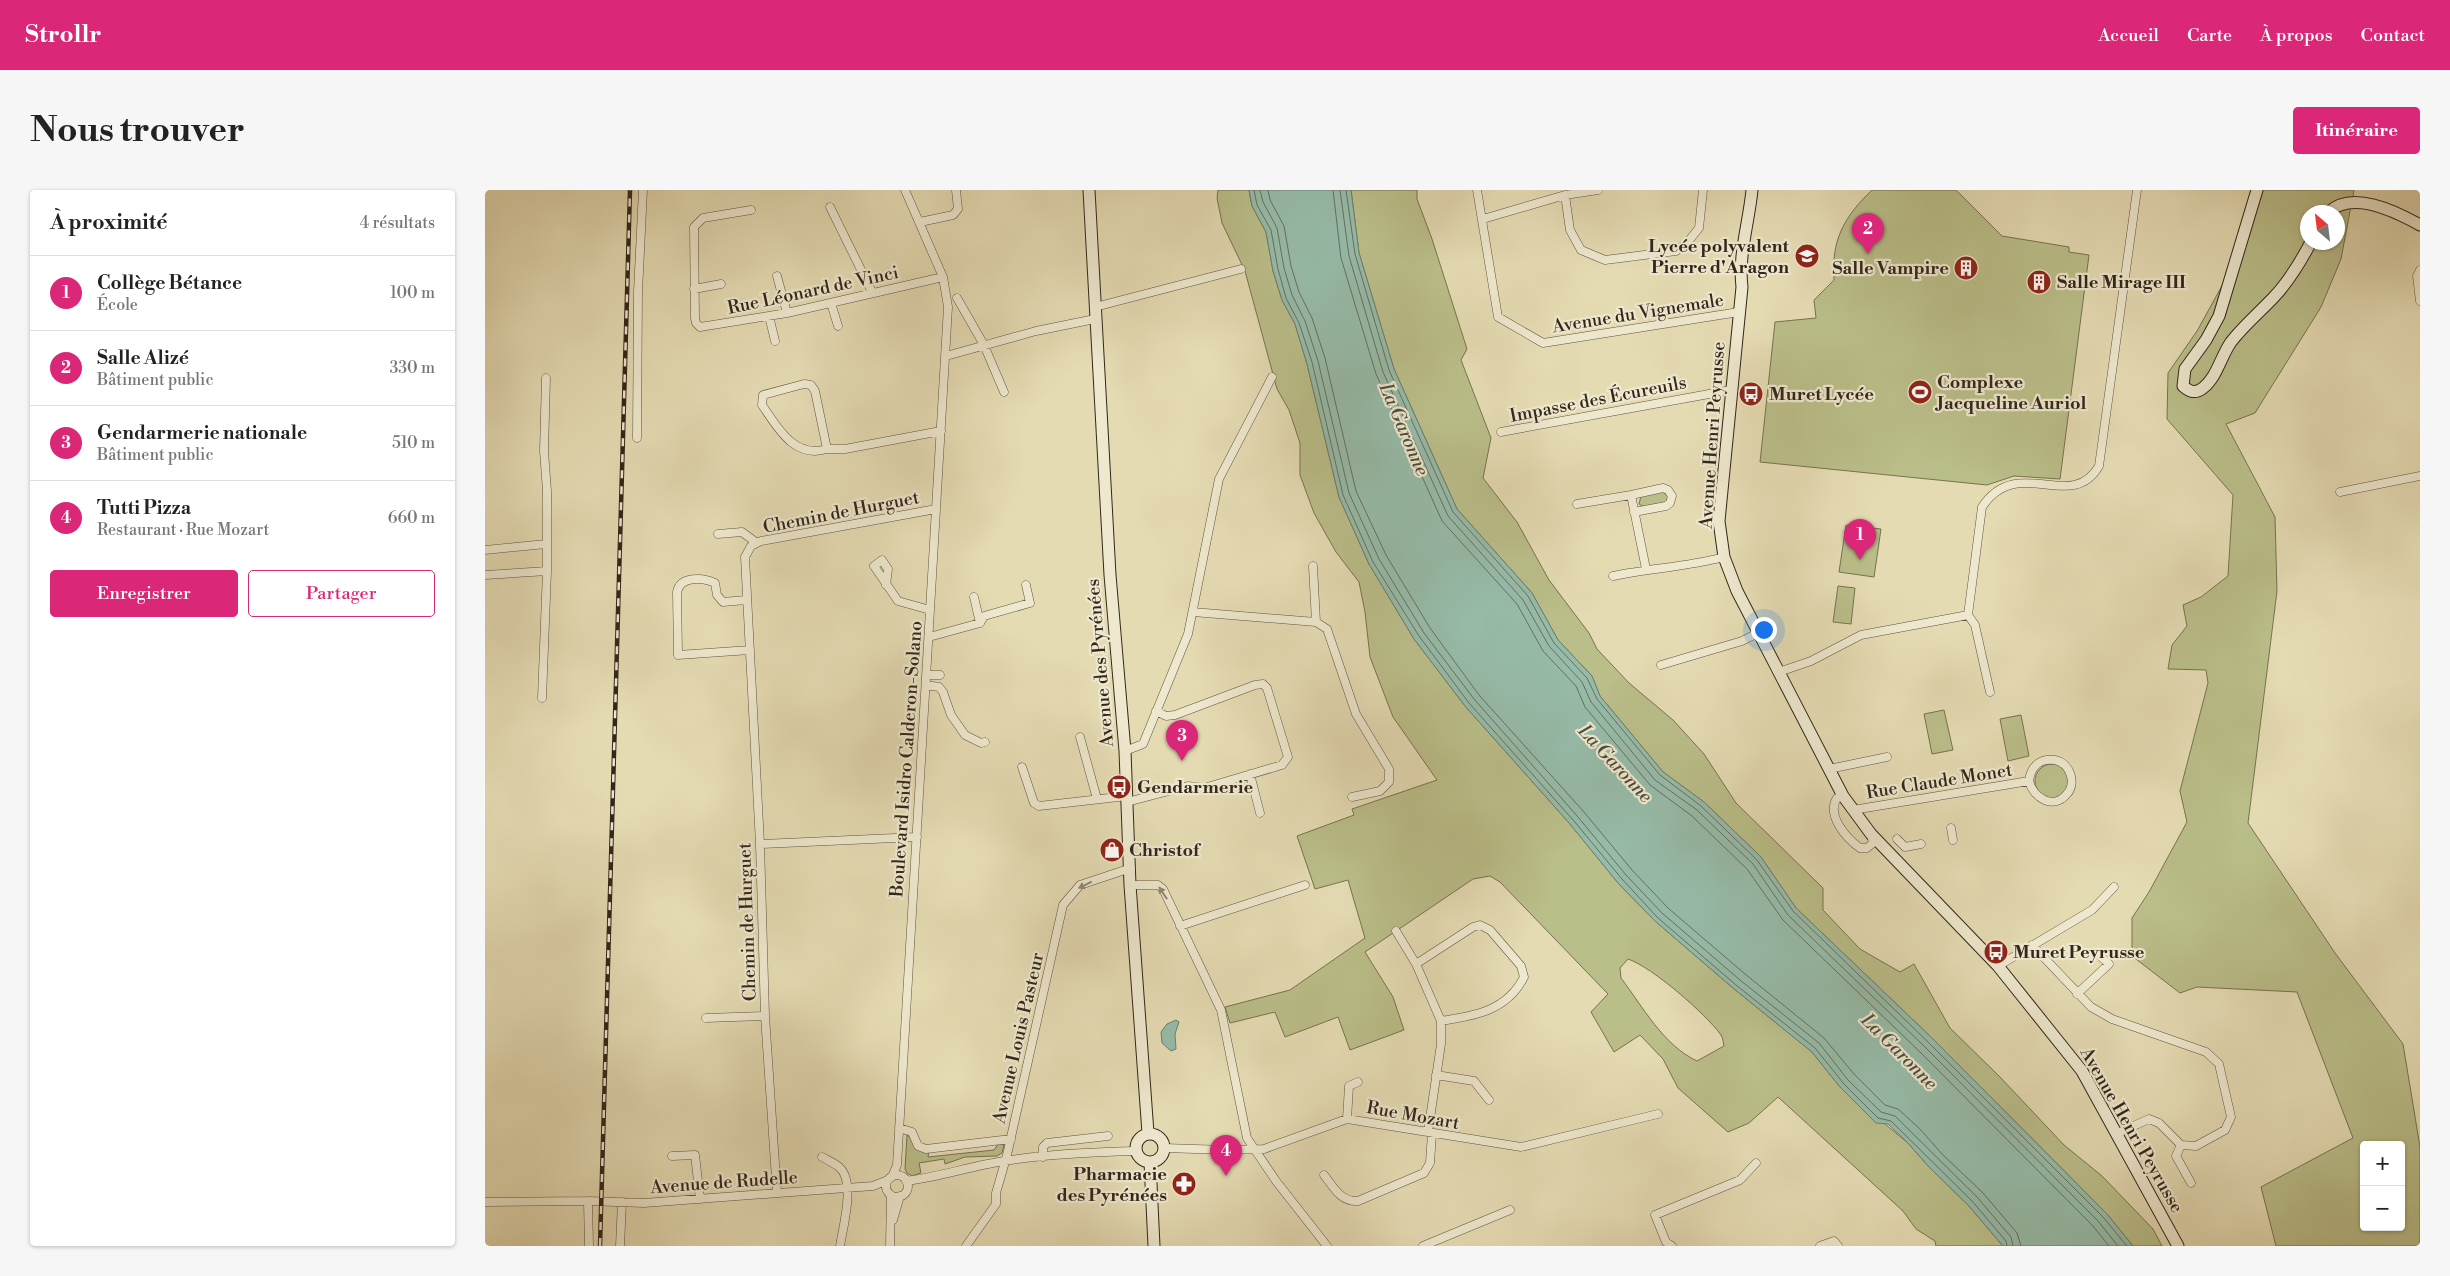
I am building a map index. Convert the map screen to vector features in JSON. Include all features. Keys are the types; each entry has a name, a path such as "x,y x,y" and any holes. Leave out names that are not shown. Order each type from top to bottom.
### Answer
{"main road":[{"name":"Avenue des Pyrénées","path":"1089,190 1110,575 1125,751 1131,868 1130,885 1149,1133"},
{"name":"Avenue Henri Peyrusse","path":"1753,190 1749,219 1750,239 1739,312 1719,521 1724,557 1734,584 1843,796 1871,834 1998,966 2082,1071 2179,1246"},
{"path":"2257,190 2219,316 2206,340 2185,369 2183,386 2189,391 2195,392 2203,388 2210,381 2230,344 2245,325 2274,296 2306,250"},
{"path":"2337,205 2341,202 2358,198 2384,206 2420,225"},
{"path":"1149,1133 1156,1135 1162,1141 1164,1148 1162,1155 1150,1162 1141,1159 1135,1150 1136,1142 1141,1136 1149,1133"},
{"path":"1150,1162 1154,1246"}],"street":[{"path":"637,438 638,292 643,190"},
{"name":"Boulevard Isidro Calderon-Solano","path":"889,1193 890,1179 897,1164 948,307 943,277 905,190"},
{"path":"920,222 953,215 958,209 956,190"},
{"name":"Avenue du Vignemale","path":"1477,190 1498,317 1543,344 1739,312"},
{"path":"1483,219 1565,196 1598,190"},
{"path":"1565,196 1569,230 1581,250 1605,260 1676,252 1687,243 1699,228 1703,190"},
{"path":"1990,692 1975,625 1968,615 1982,506 1992,493 2007,484 2018,482 2069,486 2080,484 2090,478 2099,466 2137,190"},
{"path":"830,207 872,292"},
{"path":"721,284 694,289 694,227 703,218 751,210"},
{"path":"946,356 1241,269"},
{"path":"2420,270 2417,276 2420,301"},
{"path":"777,276 787,313"},
{"name":"Rue Léonard de Vinci","path":"694,289 696,324 705,328 831,304 872,292 943,277"},
{"path":"957,298 984,345 1004,392"},
{"path":"831,304 838,326"},
{"path":"769,316 775,341"},
{"path":"1125,751 1143,744 1188,634 1219,479 1271,377"},
{"path":"542,698 547,571 546,378"},
{"path":"827,449 815,390 811,385 805,384 763,395 762,405 791,443 807,451 845,449 941,431"},
{"name":"Impasse des Écureuils","path":"1501,432 1731,390"},
{"path":"2340,492 2420,476"},
{"path":"1577,504 1663,488 1668,490 1672,496 1670,503 1666,506 1635,512"},
{"path":"1631,495 1646,569"},
{"name":"Chemin de Hurguet","path":"777,1193 765,1016 760,844 745,557 754,545 937,509"},
{"path":"718,534 741,532 754,545"},
{"path":"485,550 546,544"},
{"path":"1613,576 1646,569 1670,569 1724,557"},
{"path":"1313,566 1315,622"},
{"path":"485,575 547,571"},
{"path":"746,600 723,602 717,595 715,583 707,578 684,581 678,586 677,592 677,654 750,650"},
{"path":"886,585 898,601 930,610"},
{"path":"929,637 980,622 984,616 1030,603 1026,585"},
{"path":"974,597 980,622"},
{"path":"1193,612 1315,622 1327,629 1356,714 1389,769 1389,782 1380,792 1352,797"},
{"path":"1779,672 1811,661 1861,635 1968,615"},
{"path":"1661,665 1742,641 1758,633"},
{"path":"927,674 940,675"},
{"path":"926,685 939,687 943,692 951,715 965,735 981,743 985,742"},
{"path":"1022,767 1036,805 1097,799 1127,799 1188,786 1204,788 1282,765 1288,757 1266,686 1255,685 1171,716 1157,711"},
{"path":"1080,737 1097,799"},
{"path":"1829,770 1887,757"},
{"name":"Rue Claude Monet","path":"2047,759 2060,761 2068,768 2072,782 2067,794 2055,802 2041,800 2031,790 2029,781 2030,772 2035,764 2047,759"},
{"path":"1250,774 1260,813"},
{"name":"Rue Claude Monet","path":"1853,810 2029,781"},
{"path":"1843,796 1837,798 1833,804 1834,813 1845,833 1860,848 1867,848 1873,843 1871,834"},
{"path":"1951,828 1953,840"},
{"path":"760,844 917,837"},
{"path":"1884,848 1899,837 1905,847 1921,844"},
{"name":"Avenue Louis Pasteur","path":"966,1246 995,1204 1063,905 1080,886 1131,868"},
{"path":"1130,885 1158,886 1163,889 1221,1010 1247,1138 1276,1181 1327,1245 1335,1246"},
{"path":"1180,926 1305,885"},
{"path":"1998,966 2092,910 2114,887"},
{"path":"1416,964 1473,927 1480,925 1491,930 1521,966 1524,977 1517,990 1494,1007 1480,1015 1441,1021"},
{"path":"1324,1175 1338,1194 1348,1201 1358,1201 1424,1173 1430,1163 1430,1133 1441,1044 1441,1021 1416,964 1396,931"},
{"path":"2032,945 2091,1007 2112,1019 2206,1052 2219,1064 2231,1117 2225,1130 2196,1146 2181,1146 2159,1123 2149,1119 2118,1133"},
{"path":"2077,994 2109,964 2097,953"},
{"path":"706,1018 765,1016"},
{"path":"1436,1075 1474,1082 1489,1100"},
{"path":"1347,1119 1349,1086 1358,1082"},
{"name":"Rue Mozart","path":"1164,1148 1226,1150 1274,1146 1347,1119 1521,1147 1658,1114"},
{"path":"899,1128 912,1132 918,1146 926,1149 1011,1139"},
{"path":"1043,1157 1043,1147 1047,1143 1108,1136"},
{"path":"2181,1146 2176,1156 2191,1183"},
{"path":"891,1225 904,1182 1006,1161 1135,1150"},
{"path":"672,1156 695,1155 701,1199"},
{"path":"822,1157 840,1168 847,1188 847,1206 840,1246"},
{"path":"1672,1246 1665,1242 1655,1215 1740,1180 1756,1163"},
{"name":"Boulevard Isidro Calderon-Solano","path":"897,1164 904,1182"},
{"name":"Avenue de Rudelle","path":"485,1202 588,1201 644,1203 873,1186 890,1179 904,1182"},
{"name":"Avenue de Rudelle","path":"873,1186 900,1196"},
{"path":"889,1193 890,1246"},
{"path":"588,1201 589,1246"},
{"path":"620,1246 623,1202"},
{"path":"1423,1246 1510,1210"},
{"path":"1820,1246 1834,1241 1838,1246"}],"shaded area":[{"path":"1218,190 1249,190 1252,206 1266,232 1273,271 1282,300 1295,324 1307,364 1339,497 1369,564 1414,639 1465,706 1570,824 1618,883 1655,921 1812,1052 1840,1087 1908,1143 1929,1167 1968,1205 2003,1246 1936,1246 1935,1241 1916,1229 1903,1211 1778,1097 1749,1123 1728,1132 1678,1088 1663,1059 1640,1035 1614,1052 1591,1012 1608,994 1500,882 1490,876 1473,879 1365,952 1393,997 1404,1030 1350,1050 1338,1017 1285,1037 1275,1012 1230,1023 1225,1007 1290,990 1365,938 1348,880 1315,889 1297,836 1354,815 1352,809 1437,780 1393,717 1370,657 1365,612 1359,582 1336,552 1314,513 1300,475 1300,443 1289,410 1277,389 1245,271 1222,223 1217,198","holes":["1628,959 1664,981 1704,1015 1721,1035 1724,1046 1697,1061 1674,1045 1655,1024 1621,978 1620,968"]},
{"path":"1351,190 1417,190 1417,199 1432,239 1467,349 1461,360 1491,438 1483,478 1517,522 1549,580 1589,633 1597,649 1629,683 1673,720 1704,754 1736,803 1823,888 1823,910 1860,949 1900,972 1914,964 1950,1028 2000,1077 2064,1145 2102,1176 2153,1229 2162,1246 2133,1246 2107,1214 1933,1039 1796,908 1761,857 1704,802 1663,772 1600,696 1592,676 1558,640 1532,593 1457,509 1394,369 1359,253"},
{"name":"Complexe Jacqueline Auriol","path":"1872,190 1956,190 2002,236 2069,247 2069,252 2089,255 2060,479 2014,476 1987,485 1760,462 1775,322 1816,318 1814,300 1834,280 1835,253 1841,230 1854,210"},
{"path":"2251,190 2354,190 2345,238 2345,205 2300,205 2300,250 2343,250 2341,259 2321,307 2255,413 2226,424 2275,517 2277,591 2248,823 2335,953 2403,1044 2420,1147 2420,1246 2276,1246 2261,1187 2353,1138 2297,992 2197,987 2180,993 2132,956 2132,918 2149,892 2187,822 2180,791 2208,683 2206,670 2168,669 2172,645 2187,626 2183,605 2201,597 2228,576 2233,495 2167,419 2168,373 2197,331 2223,284"},
{"path":"1663,491 1668,497 1666,502 1644,507 1639,504 1641,496"},
{"path":"1846,525 1881,529 1874,577 1839,572"},
{"path":"1838,586 1855,588 1851,624 1833,622"},
{"path":"1944,710 1953,750 1932,754 1924,714"},
{"path":"2021,715 2029,756 2008,761 2000,719"},
{"path":"2052,764 2059,765 2064,769 2068,774 2068,788 2064,793 2059,797 2052,798 2045,797 2040,793 2036,788 2035,781 2036,774 2040,769 2045,765"},
{"path":"907,1135 929,1151 928,1157 994,1150 999,1143 1004,1145 1002,1153 997,1156 965,1157 945,1164 944,1159 919,1163 921,1173 912,1176 905,1169"}],"water":[{"name":"La Garonne","path":"1249,190 1351,190 1359,253 1394,369 1457,509 1532,593 1558,640 1592,676 1600,696 1663,772 1704,802 1761,857 1796,908 1933,1039 2107,1214 2133,1246 2003,1246 1968,1205 1929,1167 1908,1143 1888,1124 1876,1123 1840,1087 1812,1052 1655,921 1618,883 1570,824 1465,706 1414,639 1369,564 1339,497 1307,364 1295,324 1282,300 1273,271 1266,232 1252,206"},
{"path":"1176,1020 1179,1022 1175,1034 1176,1049 1171,1051 1162,1043 1161,1032 1167,1024"}],"railway":[{"path":"600,1246 630,190"}],"place":[{"name":"Salle Alizé","path":"1868,254"},
{"name":"Lycée polyvalent Pierre d'Aragon","path":"1807,256"},
{"name":"Salle Vampire","path":"1966,268"},
{"name":"Salle Mirage III","path":"2039,282"},
{"name":"Complexe Jacqueline Auriol","path":"1920,392"},
{"name":"Muret Lycée","path":"1751,394"},
{"name":"Collège Bétance","path":"1860,560"},
{"name":"Gendarmerie nationale","path":"1182,761"},
{"name":"Gendarmerie","path":"1119,787"},
{"name":"Christof","path":"1112,850"},
{"name":"Muret Peyrusse","path":"1996,952"},
{"name":"Tutti Pizza","path":"1226,1176"},
{"name":"Pharmacie des Pyrénées","path":"1184,1184"}]}
